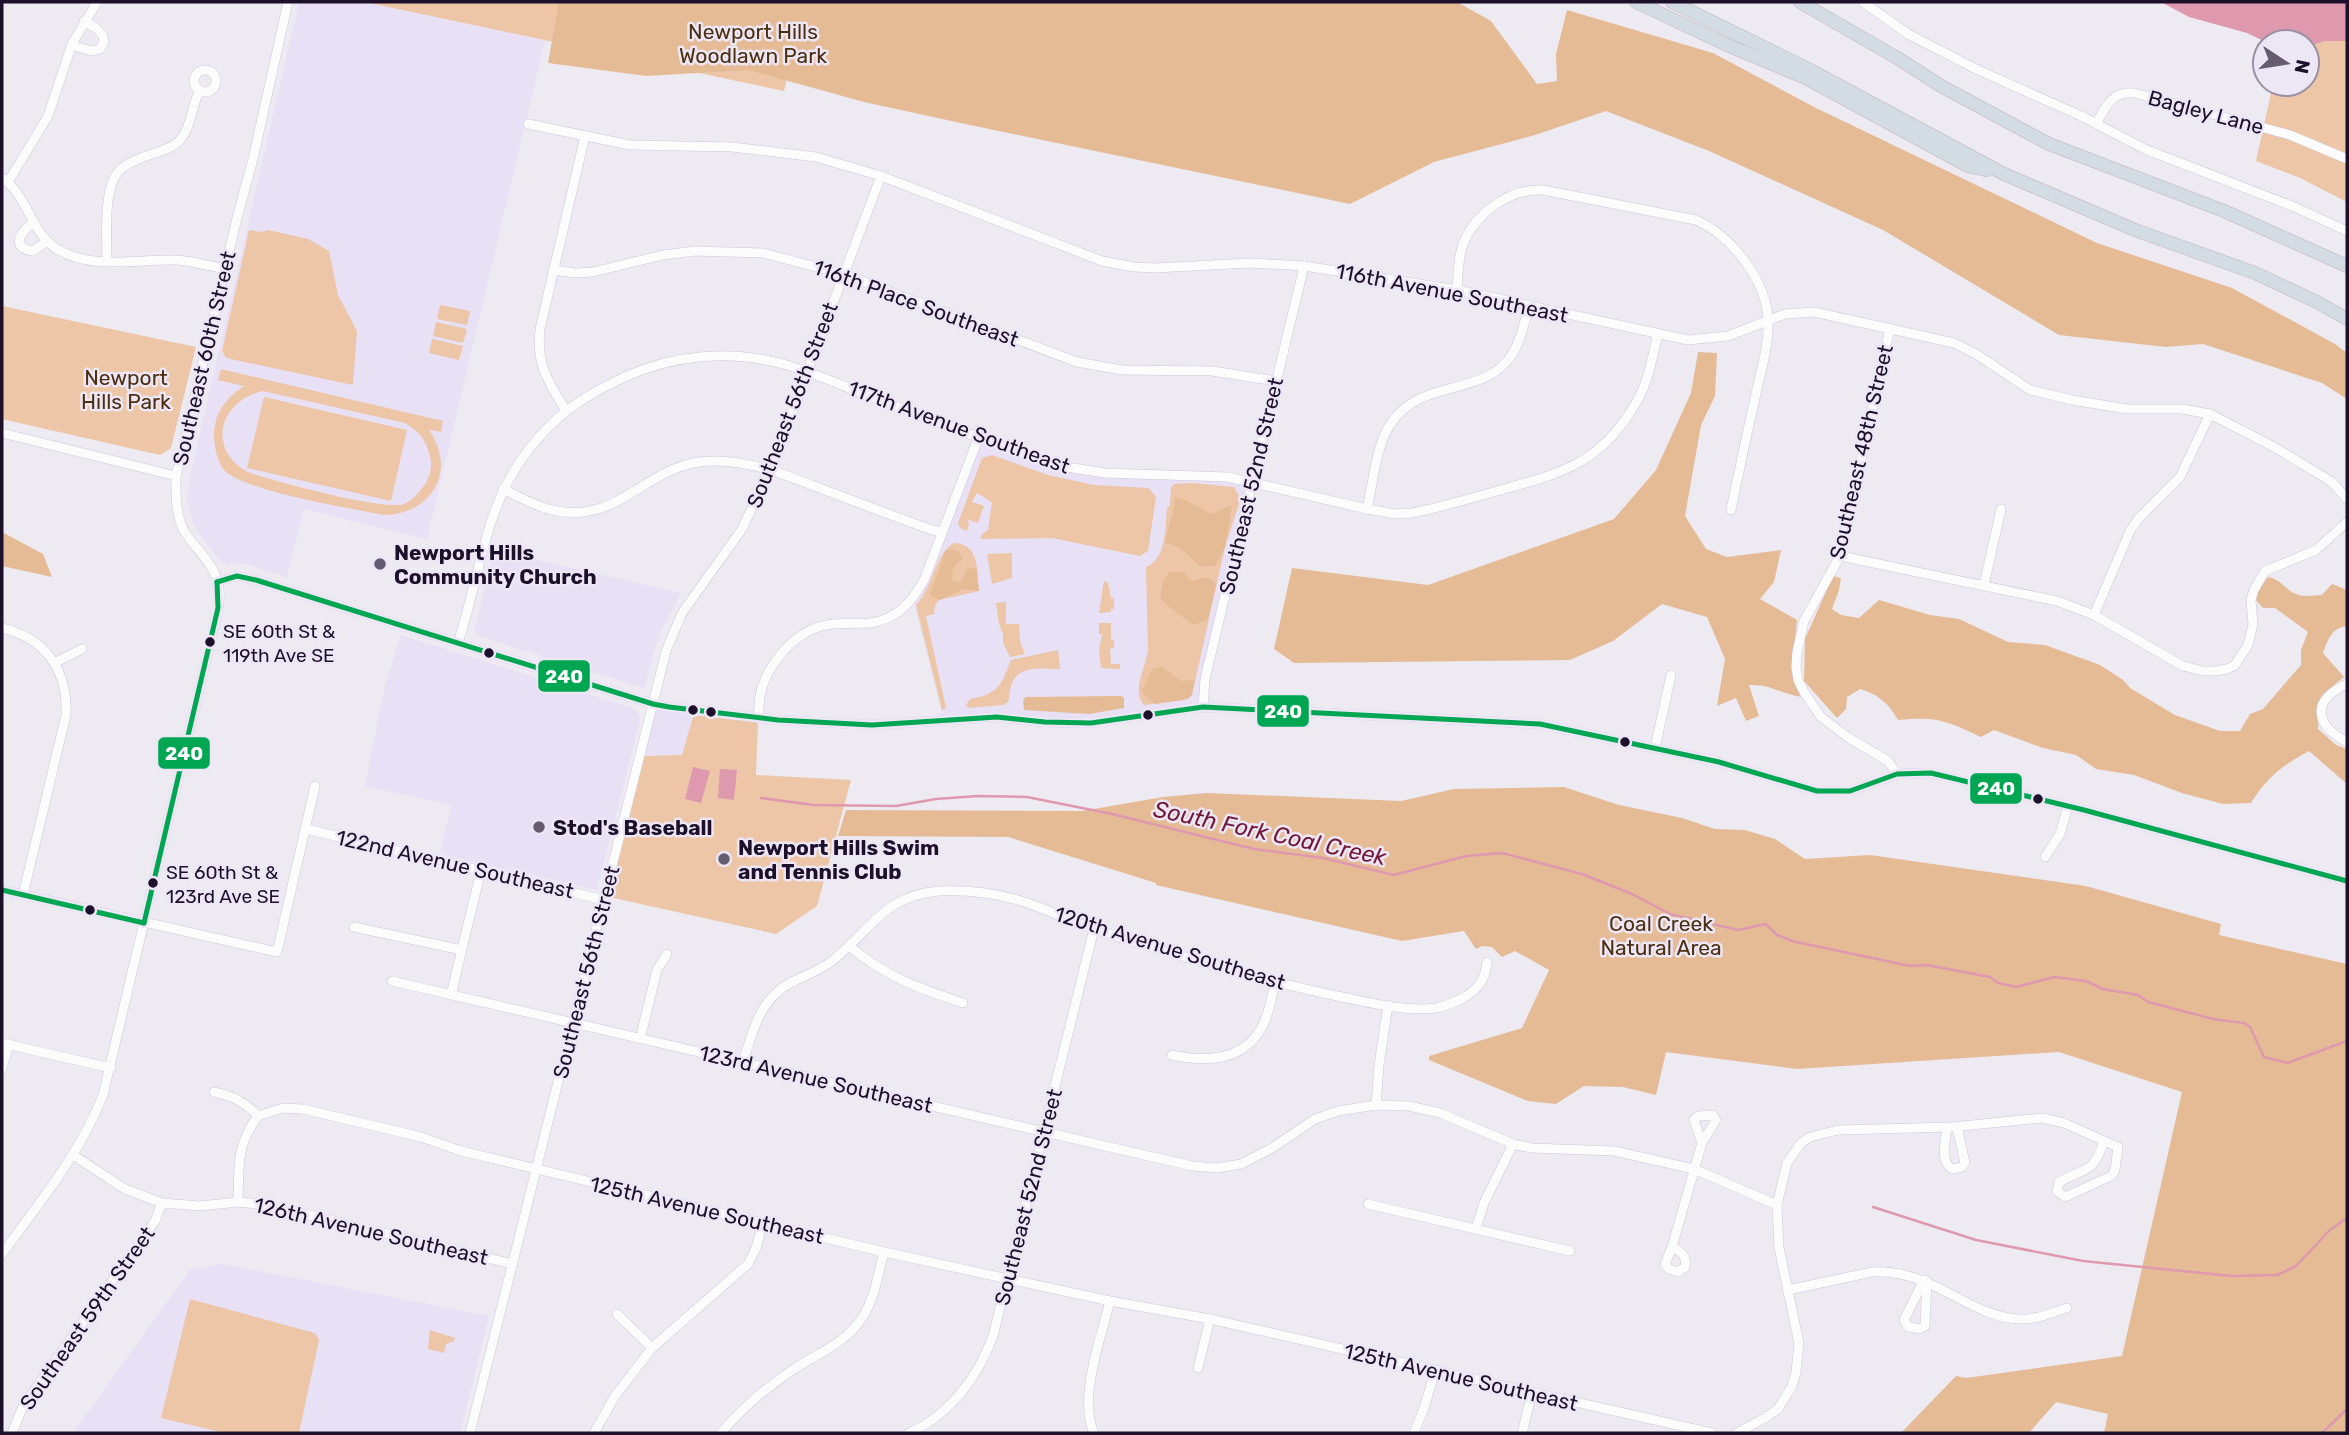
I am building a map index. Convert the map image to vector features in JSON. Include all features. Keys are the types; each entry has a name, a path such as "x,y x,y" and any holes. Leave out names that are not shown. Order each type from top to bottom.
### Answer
{"highway":[{"path":"1636,2 1805,78 1968,166 2004,174"},
{"path":"1672,2 1810,70 2004,174 2135,230 2255,273 2347,319"},
{"path":"1800,2 1941,86 2049,144 2235,216 2347,266"}],"street":[{"path":"97,2 71,46 54,106 5,180 20,197 39,233 57,249 80,258 107,261 173,260 225,270"},
{"name":"Southeast 60th Street","path":"2,1254 73,1155 97,1111 111,1068 218,608 219,589 207,559 181,524 176,476 288,2"},
{"path":"1863,2 1932,48 2079,115 2147,150 2347,231"},
{"path":"71,46 92,51 100,49 104,42 103,36 96,28 84,22"},
{"path":"107,261 109,197 113,180 117,173 132,161 173,146 180,140 200,90"},
{"name":"Bagley Lane","path":"2096,124 2113,97 2129,93 2290,135 2347,159"},
{"name":"116th Avenue Southeast","path":"527,124 651,147 732,147 790,152 837,162 881,176 1102,261 1117,264 1155,268 1250,263 1304,266 1457,290 1688,340 1728,336 1768,319 1795,312 1814,312 1963,347 2030,390 2127,409 2182,410 2210,414 2332,481 2347,499"},
{"path":"566,411 543,372 538,346 585,136"},
{"name":"Southeast 56th Street","path":"470,1433 666,651 682,613 741,529 770,470 881,176"},
{"path":"1457,290 1463,245 1480,219 1498,202 1533,189 1696,220 1706,225 1740,255 1762,294 1768,319 1765,351 1731,510"},
{"path":"34,222 21,232 19,239 22,246 33,251 47,241"},
{"name":"116th Place Southeast","path":"553,270 575,274 593,272 663,255 695,251 763,253 843,274 1077,362 1122,370 1212,371 1276,381"},
{"name":"Southeast 52nd Street","path":"1203,707 1205,679 1304,266"},
{"path":"1367,509 1383,439 1390,424 1399,413 1423,396 1490,376 1502,367 1517,345 1529,306"},
{"name":"Southeast 48th Street","path":"1891,328 1840,556 1804,621 1797,652 1798,680 1821,717 1849,738 1888,761 1897,774"},
{"name":"117th Avenue Southeast","path":"458,643 488,526 503,489 548,425 590,394 635,371 678,360 735,356 772,362 806,372 1036,458 1082,470 1118,474 1228,477 1395,514 1413,513 1561,473 1574,466 1611,438 1631,412 1646,383 1658,334"},
{"path":"2094,615 2130,531 2180,477 2210,414"},
{"path":"2,433 176,476"},
{"path":"758,718 764,685 775,662 806,632 828,624 884,620 905,608 913,599 926,578 979,436"},
{"path":"503,489 545,508 582,512 608,508 665,471 693,463 726,461 770,470 942,532"},
{"path":"1984,584 2001,509"},
{"path":"1840,556 2057,601 2094,615 2183,666 2203,671 2227,669 2241,658 2253,625 2251,600 2265,571 2316,550 2347,522"},
{"path":"217,582 237,576 256,580 653,704 758,718 872,726 997,717 1068,723 1107,721 1203,707 1540,724 1719,762 1817,791 1850,792 1897,774 1931,773 2068,806 2347,881"},
{"path":"2,628 30,639 48,652 56,662 65,688 66,715 23,895"},
{"path":"56,662 82,649"},
{"path":"1655,748 1671,676"},
{"path":"2347,684 2331,693 2322,709 2323,723 2327,729 2347,742"},
{"path":"2,890 277,953 315,786"},
{"path":"2045,858 2060,834 2068,806"},
{"name":"122nd Avenue Southeast","path":"306,829 604,900"},
{"path":"452,995 481,870"},
{"name":"120th Avenue Southeast","path":"743,1062 758,1013 766,1003 787,985 823,968 891,905 902,899 939,891 959,891 1016,900 1094,929 1275,983 1388,1005 1427,1009 1451,1003 1481,983 1487,962"},
{"path":"354,927 462,950"},
{"name":"Southeast 52nd Street","path":"909,1433 933,1419 965,1389 977,1371 993,1336 1094,929"},
{"path":"849,946 890,975 963,1003"},
{"path":"640,1039 657,970 667,954"},
{"name":"123rd Avenue Southeast","path":"392,981 1192,1166 1217,1168 1241,1164 1272,1148 1315,1119 1338,1111 1376,1105"},
{"path":"1172,1055 1210,1060 1221,1058 1241,1048 1259,1033 1263,1026 1275,983"},
{"path":"1388,1005 1378,1065 1376,1105 1425,1108 1513,1144 1547,1150 1614,1151 1694,1169 1777,1205"},
{"path":"2,1069 6,1044 111,1068"},
{"path":"214,1092 236,1098 258,1116 240,1151 238,1202"},
{"name":"125th Avenue Southeast","path":"258,1116 283,1108 303,1109 421,1137 461,1151 884,1252 1110,1301 1210,1319 1712,1433"},
{"path":"1737,1433 1778,1409 1792,1386 1799,1357 1799,1343 1779,1248 1777,1205 1782,1177 1795,1150 1810,1137 1838,1130 1952,1127 2042,1118 2064,1123 2118,1147 2115,1170 2111,1176 2065,1197 2060,1195 2057,1188 2059,1182 2091,1168 2098,1159 2104,1141"},
{"path":"1672,1247 1702,1143"},
{"path":"1476,1228 1484,1203 1513,1144"},
{"name":"126th Avenue Southeast","path":"73,1155 125,1189 162,1203 200,1206 238,1202 267,1205 513,1264"},
{"name":"Southeast 59th Street","path":"12,1433 23,1406 155,1221 162,1203"},
{"path":"1368,1204 1570,1251"},
{"path":"594,1433 614,1396 652,1348 748,1264 763,1224"},
{"path":"722,1433 761,1394 852,1331 867,1309 884,1252"},
{"path":"1788,1290 1872,1272 1900,1273 1926,1281 1986,1311 2009,1318 2033,1318 2067,1308"},
{"path":"1926,1281 1925,1326 1920,1329 1908,1327 1904,1322 1905,1318 1926,1281"},
{"path":"1094,1433 1089,1423 1088,1397 1110,1301"},
{"path":"617,1314 652,1348"},
{"path":"1198,1368 1210,1319"},
{"path":"1414,1433 1435,1371"},
{"path":"1521,1433 1532,1393"}],"shaded area":[{"path":"299,2 365,2 545,40 427,539 304,509 286,577 246,564 222,563 193,523 187,499"},
{"path":"2161,2 2347,2 2347,41 2321,42 2321,28 2251,28 2251,35 2189,17"},
{"path":"979,436 1060,466 1252,482 1203,707 1107,721 944,721 913,599"},
{"path":"494,550 681,593 660,633 644,688 479,636 475,630"},
{"path":"401,635 638,712 640,719 597,890 440,854 451,805 365,786 385,685"},
{"path":"654,711 694,714 683,755 644,756"},
{"path":"693,767 710,771 701,803 685,799"},
{"path":"720,769 737,770 734,800 718,798"},
{"path":"222,1264 489,1316 460,1433 73,1433 190,1270"}],"green space":[{"name":"Newport Hills Woodlawn Park","path":"365,2 804,2 784,91"},
{"path":"559,2 1457,2 1491,21 1537,84 1557,81 1556,54 1567,10 1713,53 1814,107 2097,243 2232,288 2347,353 2347,399 2322,383 2203,344 2166,347 2059,335 1883,230 1709,151 1606,111 1535,135 1434,162 1350,204 864,102 748,70 646,76 548,63"},
{"path":"2347,41 2347,202 2300,178 2256,161 2270,98 2321,98 2321,42"},
{"path":"249,230 268,230 308,239 329,251 338,295 357,331 353,385 226,358 222,351"},
{"path":"440,305 470,311 467,325 437,319"},
{"name":"Newport Hills Park","path":"2,306 196,347 171,448 160,455 2,419"},
{"path":"436,322 467,329 463,343 433,336"},
{"path":"432,339 463,346 459,360 429,353"},
{"path":"1698,352 1717,353 1715,396 1701,425 1685,516 1706,549 1727,557 1781,550 1774,582 1760,599 1797,620 1792,668 1802,697 1764,686 1749,685 1759,716 1746,721 1736,698 1717,706 1725,659 1707,617 1662,604 1613,641 1570,660 1294,663 1274,649 1292,568 1428,585 1614,519 1656,470 1691,393"},
{"path":"221,369 443,421 441,432 429,430 441,460 435,487 416,507 401,513 384,515 275,492 236,478 224,470 219,462 214,434 223,406 244,386 218,380","holes":["263,391 405,423 423,439 431,464 424,486 413,499 404,504 392,505 352,499 248,472 235,463 226,451 223,439 223,427 236,405 248,396"]},
{"path":"264,397 407,430 391,501 247,468"},
{"path":"992,455 1048,475 1094,485 1149,488 1156,497 1148,551 1140,556 1052,538 981,539 982,534 988,530 992,502 977,493 972,502 984,506 978,523 967,519 967,531 960,528 958,523 982,458"},
{"path":"1174,484 1234,487 1239,496 1239,504 1225,547 1192,695 1184,700 1144,705 1140,699 1139,685 1148,650 1146,567 1153,563 1161,550 1171,488"},
{"path":"1175,497 1211,514 1232,505 1225,547 1215,566 1199,566 1180,548 1165,543"},
{"path":"2,532 43,554 52,577 2,566"},
{"path":"954,543 969,548 973,554 979,591 939,600 934,614 926,616 946,708 942,710 916,605 942,555"},
{"path":"946,550 957,550 963,559 954,568 953,581 961,582 967,569 976,568 979,591 964,589 939,600 930,595"},
{"path":"1012,553 1012,578 992,584 987,554"},
{"path":"1169,572 1183,572 1192,581 1207,577 1216,584 1208,619 1194,625 1160,598 1163,582"},
{"path":"1833,576 1841,578 1832,609 1841,615 1859,618 1879,600 1930,615 1959,619 2008,642 2045,645 2100,665 2130,688 2175,715 2220,731 2240,731 2250,714 2263,709 2301,665 2301,650 2308,632 2275,608 2263,608 2255,599 2261,582 2269,577 2304,596 2322,595 2332,584 2347,590 2347,626 2334,632 2323,653 2344,677 2323,699 2318,729 2336,745 2347,749 2347,784 2309,751 2276,772 2251,803 2223,804 2182,793 2134,775 2096,769 2076,755 2043,748 1994,730 1981,737 1941,721 1898,720 1882,700 1860,689 1847,697 1846,709 1837,718 1804,681 1805,639"},
{"path":"1104,581 1108,583 1111,598 1114,598 1114,609 1111,609 1111,612 1099,613"},
{"path":"1006,602 1006,624 1019,624 1020,642 1025,654 1010,657 1003,643 996,603"},
{"path":"1099,623 1111,623 1114,648 1110,649 1111,664 1120,664 1120,669 1101,668 1099,651 1102,634 1099,634"},
{"path":"1058,650 1060,669 1031,669 1019,674 1011,686 1008,702 1003,705 968,708 966,705 970,699 987,694 998,687 1011,660"},
{"path":"1162,667 1181,681 1194,680 1192,695 1188,699 1155,704 1148,699 1142,691 1152,669"},
{"path":"1026,697 1124,698 1124,708 1089,714 1024,710 1023,700"},
{"name":"Newport Hills Swim and Tennis Club","path":"694,714 758,721 756,775 851,780 817,906 776,934 609,897 644,756 682,755"},
{"name":"Coal Creek Natural Area","path":"1564,787 1619,805 1682,818 1715,829 1745,830 1775,839 1805,859 1870,855 2086,886 2221,924 2219,935 2347,964 2347,1433 2104,1433 2108,1414 2056,1402 2029,1433 1901,1433 1956,1376 1966,1378 2122,1356 2182,1092 2059,1052 1797,1069 1666,1052 1656,1095 1623,1087 1584,1086 1556,1104 1528,1101 1429,1060 1429,1056 1522,1028 1549,970 1515,951 1502,957 1492,947 1482,946 1476,949 1464,931 1402,941 1156,885 1008,837 838,836 846,810 1082,811 1163,797 1207,793 1401,801 1454,789"},
{"path":"190,1299 315,1333 319,1340 299,1433 225,1433 161,1418"},
{"path":"430,1330 455,1338 446,1344 444,1353 428,1349"}],"waterway":[{"name":"South Fork Coal Creek","path":"761,798 814,805 896,806 936,799 978,796 1027,797 1112,814 1254,849 1323,858 1394,875 1466,856 1502,853 1582,874 1632,894 1670,914 1738,930 1766,924 1777,935 1792,941 1910,966 1927,965 1990,977 1998,983 2016,987 2054,977 2086,981 2103,989 2138,995 2148,1002 2213,1019 2244,1023 2250,1027 2264,1057 2287,1063 2347,1041"},
{"path":"1873,1207 1976,1240 2083,1261 2232,1276 2277,1275 2296,1266 2330,1230 2347,1218"},
{"path":"2322,1433 2347,1409"}],"transit line":[{"name":"240","path":"217,582 237,576 256,580 669,707 778,720 872,725 997,717 1091,723 1203,707 1540,724 1719,762 1817,791 1850,791 1897,774 1931,773 2084,810 2347,881"},
{"name":"240","path":"144,923 218,608 217,582"},
{"name":"240","path":"2,890 144,923"}],"place":[{"name":"Newport Hills Community Church","path":"380,564"},
{"name":"SE 60th St & 119th Ave SE","path":"210,642"},
{"name":"Stod's Baseball","path":"539,827"},
{"name":"Newport Hills Swim and Tennis Club","path":"724,859"},
{"name":"SE 60th St & 123rd Ave SE","path":"153,883"}]}
